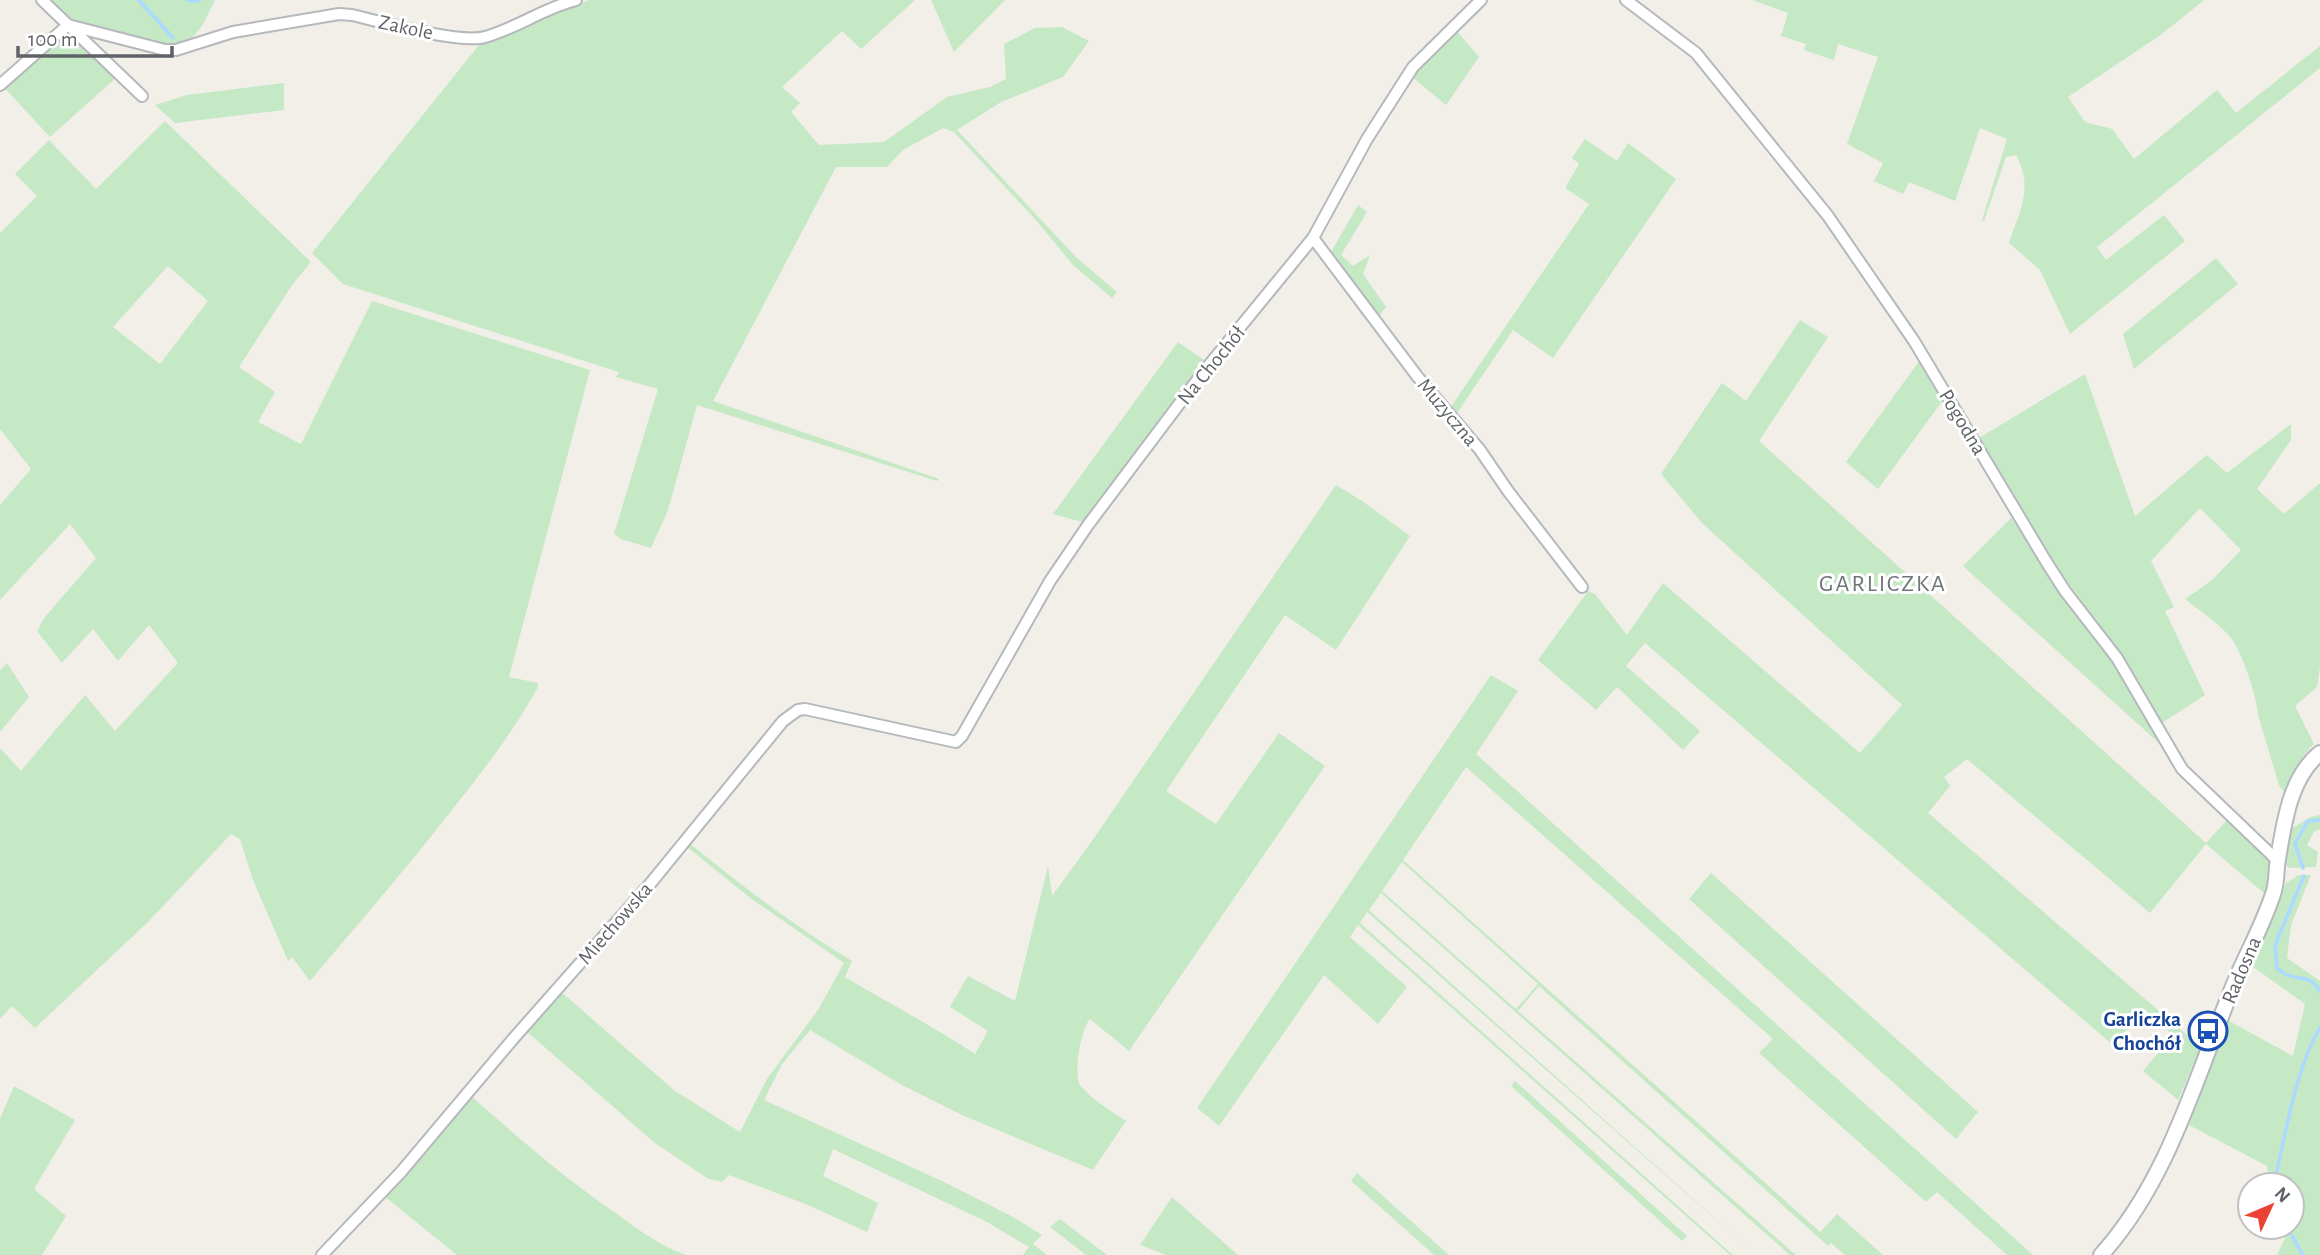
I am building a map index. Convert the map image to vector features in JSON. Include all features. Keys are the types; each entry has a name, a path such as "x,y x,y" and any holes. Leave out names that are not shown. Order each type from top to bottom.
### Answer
{"street":[{"path":"42,0 142,96"},
{"name":"Zakole","path":"68,25 165,50 176,50 233,32 339,14 432,33 482,38 543,11 576,0"},
{"name":"Na Chochół","path":"956,742 962,736 1051,581 1088,525 1200,375 1313,238 1367,139 1401,84 1427,52 1481,0"},
{"name":"Pogodna","path":"1626,0 1696,52 1821,207 1914,341 2047,563 2065,591 2117,658 2182,769 2278,861"},
{"path":"0,85 68,25"},
{"name":"Muzyczna","path":"1313,238 1417,376 1465,430 1582,587"},
{"name":"Miechowska","path":"321,1255 409,1162 650,884 759,748 791,715 805,709 956,742"},
{"name":"Radosna","path":"2101,1255 2142,1200 2166,1156 2231,990 2267,909 2277,880 2278,861 2297,783 2309,763 2320,753"}],"green space":[{"path":"50,0 215,0 194,35 173,47 68,18"},
{"path":"589,0 915,0 861,49 842,31 782,87 800,103 791,112 819,145 884,142 947,97 990,87 1006,79 1004,44 1035,28 1062,27 1089,41 1063,77 1001,102 957,130 1077,258 1117,292 1112,298 1073,265 1036,220 954,132 943,128 903,150 887,167 836,167 713,401 939,479 937,481 697,405 668,510 651,548 621,539 614,534 658,389 616,377 619,372 343,284 312,253 479,45 422,36 487,42"},
{"path":"931,0 1005,0 954,52"},
{"path":"1752,0 2204,0 2162,34 2068,97 2085,122 2112,129 2134,159 2217,90 2236,113 2320,46 2320,68 2097,247 2106,260 2164,215 2185,241 2070,334 2040,270 2009,243 2025,189 2016,155 2006,157 1984,221 1982,220 2007,139 1980,128 1955,201 1909,182 1903,194 1874,181 1883,163 1847,144 1878,57 1838,44 1834,60 1804,50 1806,44 1781,36 1788,13"},
{"path":"62,23 118,76 50,137 0,83"},
{"path":"1456,30 1479,57 1446,105 1411,76"},
{"path":"284,83 284,110 175,123 155,105 187,95"},
{"path":"165,121 311,262 292,285 239,367 275,392 258,422 301,444 372,301 590,370 509,677 538,683 538,687 486,766 381,897 310,981 292,957 288,961 253,880 240,839 231,834 148,922 35,1028 12,1006 0,1019 0,748 21,771 85,695 115,731 178,663 149,625 118,661 93,629 62,663 37,631 45,617 96,558 70,524 0,600 0,505 31,469 0,429 0,233 37,196 15,174 49,140 96,189","holes":["168,266 208,301 160,364 113,327"]},
{"path":"1585,139 1617,161 1628,143 1676,179 1553,358 1513,330 1457,413 1450,408 1589,204 1565,188 1579,164 1572,158"},
{"path":"1358,205 1367,212 1341,255 1353,266 1370,255 1363,274 1386,307 1378,317 1330,254"},
{"path":"2216,258 2238,284 2134,369 2123,334"},
{"path":"1800,320 1828,337 1759,441 2206,843 2227,820 2269,859 2273,871 2265,894 2206,844 2150,913 1967,759 1944,777 1950,786 1928,813 2201,1047 2178,1100 2143,1071 2173,1035 2145,1009 2113,1045 1645,643 1626,666 1700,731 1683,750 1617,687 1596,710 1538,660 1588,591 1595,594 1627,635 1663,583 1860,753 1902,705 1703,524 1661,474 1722,383 1746,401"},
{"path":"1178,342 1204,360 1086,523 1053,514"},
{"path":"1920,360 1943,400 1878,489 1846,462"},
{"path":"2085,374 2135,516 2207,455 2227,473 2291,424 2291,440 2257,489 2284,514 2320,483 2320,667 2317,687 2295,706 2314,744 2296,768 2286,795 2279,785 2252,686 2235,645 2221,627 2185,599 2211,581 2241,550 2200,508 2151,561 2174,607 2165,611 2205,695 2162,723 2114,644 2059,571 1979,438"},
{"path":"1336,485 1410,536 1336,650 1285,615 1166,791 1216,824 1279,733 1325,766 1129,1051 1090,1019 1087,1024 1078,1060 1079,1083 1093,1098 1126,1121 1093,1170 962,1115 902,1085 810,1030 782,1064 764,1100 944,1182 1015,1218 1042,1235 1033,1244 1047,1255 1023,1255 1029,1247 985,1221 833,1149 823,1176 878,1203 867,1232 808,1205 729,1175 722,1182 707,1178 655,1143 525,1030 560,991 675,1091 740,1132 767,1079 818,1010 844,963 749,897 686,846 689,843 768,905 852,961 845,977 975,1054 988,1031 950,1007 968,976 1015,1001 1048,866 1052,896"},
{"path":"2011,518 2113,662 2160,744 1963,566"},
{"path":"7,663 29,697 0,732 0,670"},
{"path":"1491,675 1518,691 1476,754 2033,1255 2007,1255 1937,1192 1926,1202 1759,1053 1773,1039 1466,767 1403,860 1820,1232 1837,1214 1883,1255 1845,1255 1831,1243 1828,1246 1539,986 1518,1011 1796,1255 1790,1255 1381,893 1369,910 1756,1255 1367,912 1360,923 1733,1255 1358,925 1350,937 1407,987 1378,1024 1324,975 1219,1126 1197,1108","holes":["1402,862 1538,984 1516,1009 1382,891"]},
{"path":"2320,815 2320,829 2314,832 2307,845 2318,852 2316,867 2290,868 2283,863 2291,829 2310,817"},
{"path":"1711,873 1978,1112 1956,1139 1689,899"},
{"path":"2299,875 2311,875 2291,925 2287,958 2320,981 2320,1255 2277,1255 2284,1241 2306,1241 2306,1171 2268,1171 2267,1166 2189,1125 2227,1020 2293,1056 2305,1004 2249,964 2286,883"},
{"path":"1515,1081 1687,1236 1682,1241 1511,1086"},
{"path":"14,1086 75,1120 34,1189 66,1216 42,1255 0,1255 0,1119"},
{"path":"470,1095 578,1186 650,1237 686,1255 457,1255 384,1196"},
{"path":"1357,1173 1449,1255 1434,1255 1351,1181"},
{"path":"1172,1197 1238,1255 1166,1255 1140,1245"},
{"path":"1060,1219 1107,1255 1086,1255 1050,1227"}],"waterway":[{"path":"139,0 173,38"},
{"path":"187,0 199,1"},
{"name":"GARLICZKA","path":"2303,868 2295,844 2308,821 2320,820"},
{"name":"GARLICZKA","path":"2304,876 2275,945 2277,968 2292,977 2309,980 2320,991"},
{"name":"GARLICZKA","path":"2277,1171 2293,1099 2305,1061 2320,1027"},
{"name":"GARLICZKA","path":"2295,1241 2303,1255"}],"place":[{"name":"Garliczka Chochół","path":"2208,1031"}],"district":[{"name":"GARLICZKA","path":"1883,583"}]}
